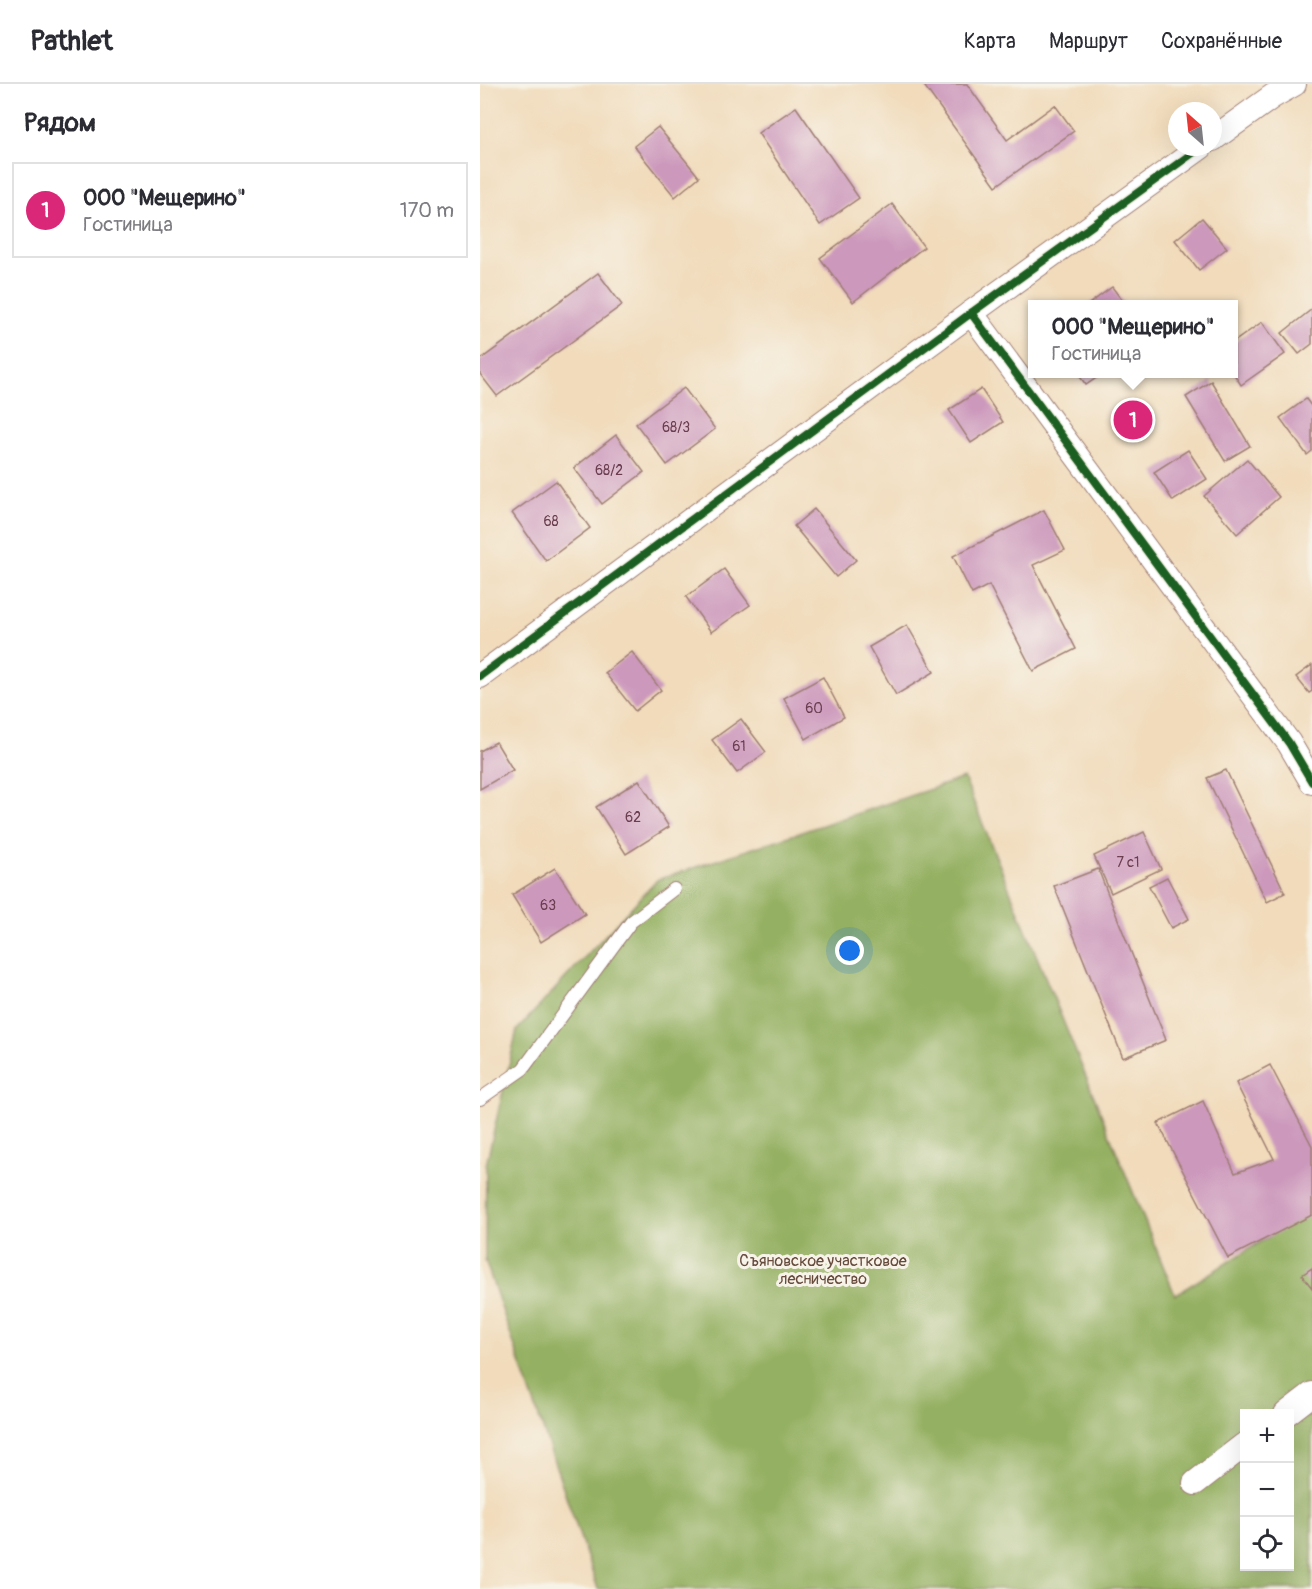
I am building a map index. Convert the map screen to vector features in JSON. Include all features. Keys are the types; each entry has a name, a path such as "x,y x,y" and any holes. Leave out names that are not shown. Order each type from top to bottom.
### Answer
{"street":[{"path":"1222,133 1294,84"},
{"path":"480,676 971,313 1189,156"},
{"path":"971,313 1289,743 1312,782"},
{"path":"1291,1409 1312,1394"},
{"path":"1195,1483 1240,1449"}],"lane":[{"path":"480,1099 523,1069 631,922 674,889"}],"green space":[{"name":"Съяновское участковое лесничество","path":"964,778 1175,1295 1312,1210 1312,1589 598,1589 485,1260 486,1165 517,1030 657,880"}],"building":[{"path":"923,84 967,84 1007,140 1055,105 1074,131 996,186"},
{"path":"796,107 859,198 820,225 758,133"},
{"path":"658,127 699,177 675,197 634,146"},
{"path":"892,204 924,247 853,302 820,258"},
{"path":"1202,218 1227,248 1199,270 1175,240"},
{"path":"598,273 622,305 497,396 480,374 480,360"},
{"path":"1112,287 1122,300 1094,300"},
{"path":"1312,309 1312,344 1299,354 1282,333"},
{"path":"1262,322 1285,354 1241,385 1237,378 1238,339"},
{"path":"1081,378 1096,378 1086,385"},
{"path":"1211,381 1250,446 1225,461 1186,397"},
{"path":"684,388 715,429 667,465 636,424"},
{"path":"981,389 1003,422 971,443 949,410"},
{"path":"1306,399 1312,407 1312,451 1307,455 1280,418"},
{"path":"616,435 644,472 602,504 574,468"},
{"path":"1188,450 1207,479 1173,501 1154,472"},
{"path":"1247,459 1279,497 1237,534 1204,496"},
{"path":"556,481 590,528 546,561 512,513"},
{"path":"814,509 856,560 836,577 794,526"},
{"path":"1044,510 1065,550 1033,565 1076,649 1033,671 989,585 972,594 953,556"},
{"path":"724,569 750,605 711,632 686,597"},
{"path":"907,625 934,672 896,695 869,647"},
{"path":"632,652 661,690 635,711 605,673"},
{"path":"1312,665 1312,691 1309,693 1296,677"},
{"path":"823,677 844,717 806,739 784,698"},
{"path":"741,719 766,752 737,773 712,740"},
{"path":"496,742 513,770 480,789 480,751"},
{"path":"1226,770 1285,893 1267,902 1207,778"},
{"path":"639,780 669,827 626,854 596,807"},
{"path":"1144,832 1161,869 1111,893 1094,856"},
{"path":"555,868 585,914 541,942 512,895"},
{"path":"1098,869 1166,1040 1123,1058 1054,886"},
{"path":"1167,877 1189,919 1171,928 1149,886"},
{"path":"1270,1065 1312,1146 1312,1215 1228,1258 1158,1123 1203,1101 1235,1173 1274,1159 1236,1083"},
{"path":"1312,1268 1312,1288 1302,1275"}],"cycle path":[{"path":"480,676 971,313 1189,156"},
{"path":"971,313 1289,743 1312,782"}],"place":[{"name":"ООО \"Мещерино\"","path":"1133,420"}]}
